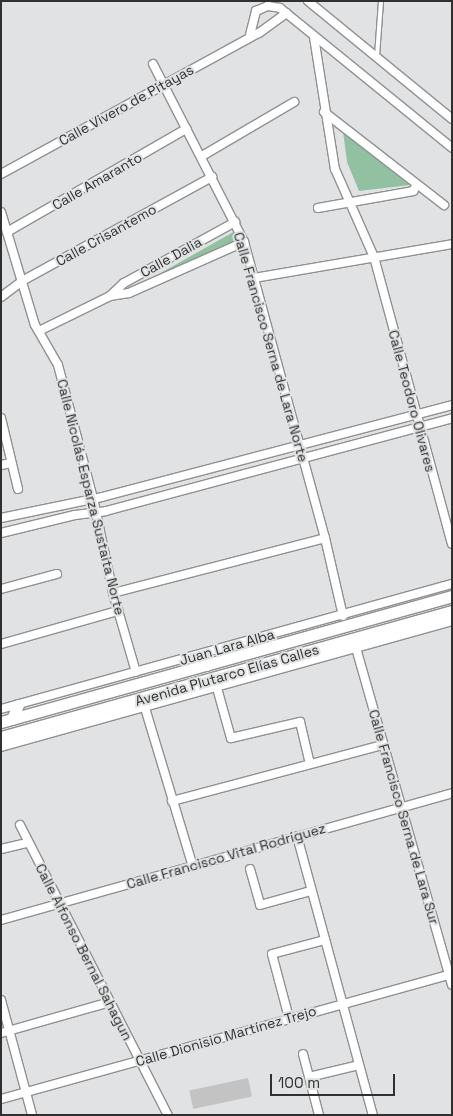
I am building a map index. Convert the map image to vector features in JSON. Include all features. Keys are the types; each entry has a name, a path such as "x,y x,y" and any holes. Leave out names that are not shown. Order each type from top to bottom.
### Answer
{"main road":[{"name":"Avenida Plutarco Elías Calles","path":"6,721 452,596"},
{"name":"Avenida Plutarco Elías Calles","path":"6,736 452,611"},
{"path":"286,667 298,654"},
{"path":"194,657 207,665"},
{"path":"207,681 219,687"},
{"path":"6,721 18,704"},
{"path":"6,736 30,739"}],"street":[{"path":"308,1 452,119"},
{"path":"250,35 256,11 260,7 274,6 287,13 452,148"},
{"name":"Calle Vivero de Pitayas","path":"1,174 164,85 250,35 259,33 287,13"},
{"name":"Calle Teodoro Olivares","path":"314,36 324,112 335,169 374,257 452,544"},
{"name":"Calle Francisco Serna de Lara Norte","path":"153,64 236,222 244,242 302,460 326,538 343,616"},
{"path":"202,156 294,102"},
{"path":"324,112 416,186 444,205"},
{"name":"Calle Amaranto","path":"7,232 186,129"},
{"name":"Calle Crisantemo","path":"1,297 22,281 212,177"},
{"path":"318,208 413,191 416,186"},
{"name":"Calle Nicolás Esparza Sustaita Norte","path":"1,212 39,331 58,366 93,498 113,593 136,672"},
{"name":"Calle Dalia","path":"39,331 110,296 124,284 236,222"},
{"name":"Calle Dalia","path":"110,296 129,293 244,242"},
{"path":"254,278 452,244"},
{"path":"1,518 93,498 452,405"},
{"path":"1,418 18,489"},
{"path":"1,533 96,513 302,460 452,418"},
{"path":"1,466 11,463"},
{"path":"113,593 326,538"},
{"path":"1,589 57,574"},
{"name":"Juan Lara Alba","path":"1,709 343,616 452,584"},
{"path":"1,644 118,611"},
{"path":"1,747 452,622"},
{"path":"287,630 290,642"},
{"name":"Calle Francisco Serna de Lara Sur","path":"356,648 452,985"},
{"path":"219,687 231,738 300,722 310,764"},
{"path":"145,708 192,864"},
{"path":"172,801 382,744"},
{"name":"Calle Francisco Vital Rodríguez","path":"1,920 192,864 452,793"},
{"name":"Calle Alfonso Bernal Sahagun","path":"20,825 167,1114"},
{"path":"296,836 373,1115"},
{"path":"1,849 28,842"},
{"path":"250,869 260,905 311,891"},
{"path":"288,1018 272,954 324,940"},
{"name":"Calle Dionisio Martínez Trejo","path":"1,1099 450,974"},
{"path":"1,1000 11,1030 32,1115"},
{"path":"1,1033 110,1002"},
{"path":"303,1054 319,1115"},
{"path":"309,1077 359,1065"}],"lane":[{"path":"377,58 381,1"}],"green space":[{"path":"343,131 410,185 359,191 347,162"},
{"path":"237,230 242,241 134,288"}],"building":[{"path":"248,1078 252,1097 193,1109 189,1090"}]}
